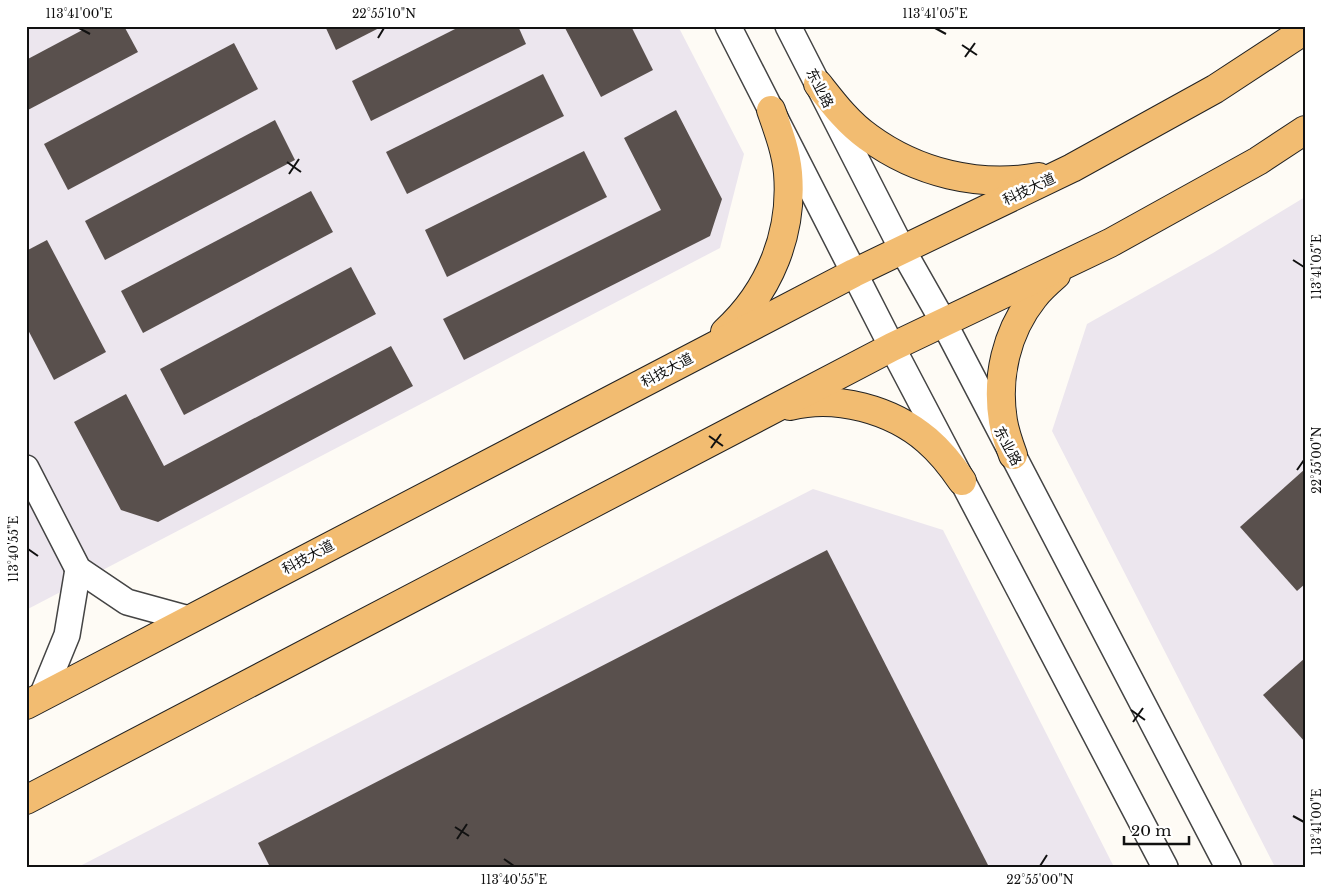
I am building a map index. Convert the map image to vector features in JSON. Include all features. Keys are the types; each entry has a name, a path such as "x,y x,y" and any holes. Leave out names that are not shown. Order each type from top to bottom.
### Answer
{"main road":[{"name":"科技大道","path":"34,701 854,273 1072,168 1215,89 1305,30"},
{"path":"818,84 840,112 867,136 897,156 930,170 965,178 1001,181 1037,178 1072,168"},
{"path":"686,360 714,343 738,321 758,295 773,267 783,236 788,204 788,172 782,140 771,110"},
{"path":"26,800 892,348 1085,255 1258,161 1305,130"},
{"path":"1013,455 1003,423 1000,390 1004,356 1016,325 1034,297 1057,273 1085,255"},
{"path":"770,411 796,404 824,402 852,405 878,412 904,424 926,440 946,459 962,481"}],"street":[{"path":"728,26 892,348 1165,867"},
{"name":"东业路","path":"788,26 902,249 944,323 1228,867"},
{"path":"26,468 78,569 127,602 189,619"},
{"path":"34,701 67,635 78,569"}],"shaded area":[{"path":"26,26 678,26 744,154 720,248 26,610"},
{"path":"1305,197 1305,867 1275,867 1052,431 1087,324 1213,253"},
{"path":"813,489 943,530 1114,867 78,867"}],"building":[{"path":"90,26 124,26 138,52 26,111 26,60"},
{"path":"325,26 383,26 336,50"},
{"path":"461,26 518,26 526,44 371,121 352,81"},
{"path":"564,26 631,26 653,70 601,97"},
{"path":"234,43 258,89 68,190 44,144"},
{"path":"543,74 564,116 407,194 386,152"},
{"path":"676,110 722,199 710,236 464,360 443,319 661,210 624,138"},
{"path":"275,120 295,160 105,260 85,221"},
{"path":"584,151 607,197 447,277 425,230"},
{"path":"311,191 333,232 143,333 121,291"},
{"path":"47,240 106,352 54,380 26,326 26,251"},
{"path":"351,267 376,314 184,415 160,369"},
{"path":"391,346 413,386 158,522 121,510 74,422 126,394 164,466"},
{"path":"1305,469 1305,584 1297,591 1240,527"},
{"path":"827,550 989,867 270,867 258,843"},
{"path":"1305,658 1305,742 1263,695"}]}
